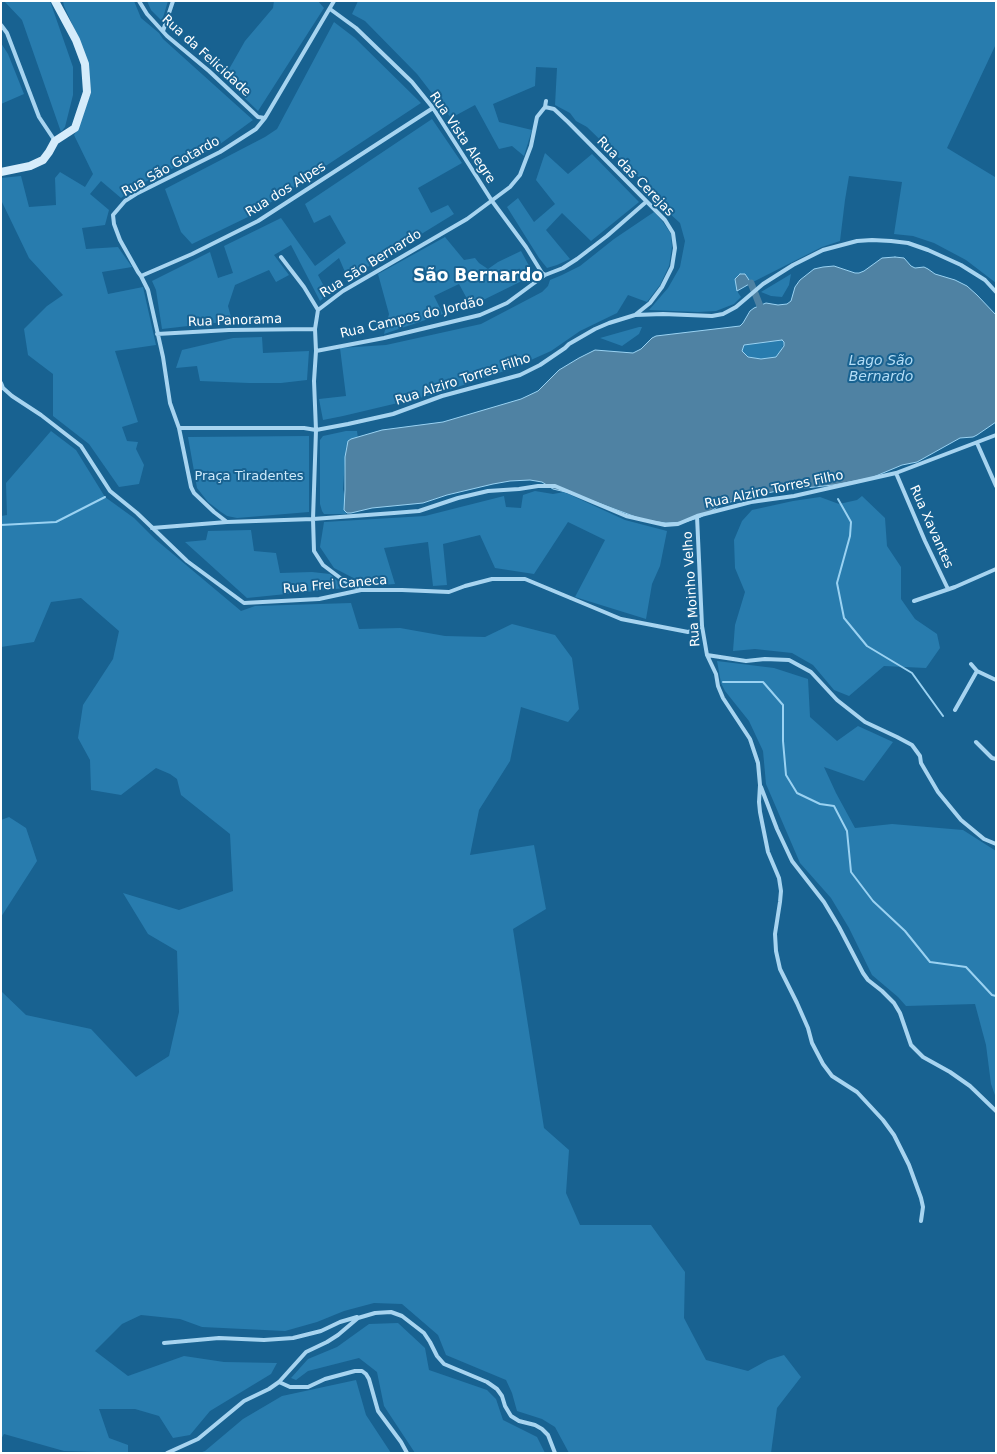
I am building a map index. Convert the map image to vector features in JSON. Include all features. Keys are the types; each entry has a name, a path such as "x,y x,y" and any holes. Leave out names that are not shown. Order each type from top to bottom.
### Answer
{"street":[{"path":"1,172 30,166 43,160 55,141 75,128 87,92 85,64 76,40 55,1"},
{"name":"Rua da Felicidade","path":"139,1 147,14 163,31 258,117 265,118"},
{"path":"163,31 173,1"},
{"name":"Rua São Gotardo","path":"227,522 194,494 191,488 179,428 170,403 163,357 148,290 117,233 113,215 125,201 136,194 220,152 256,129 265,118 334,1"},
{"name":"Rua Vista Alegre","path":"330,9 356,28 412,82 433,108 492,201 526,247 542,273 545,275"},
{"path":"1,24 7,33 39,117 55,141"},
{"name":"Rua São Bernardo","path":"361,590 343,580 323,565 314,551 313,519 316,430 314,381 316,350 314,329 318,310 343,290 460,223 510,187 520,175 531,146 537,117 545,107 546,101"},
{"name":"Rua das Cerejas","path":"545,107 554,109 665,220 674,233 675,248 672,267 662,287 650,303 635,315"},
{"name":"Rua dos Alpes","path":"141,276 192,254 258,221 433,108"},
{"name":"Rua Campos do Jordão","path":"316,350 384,338 480,315 507,304 545,275 563,268 577,259 607,236 646,202"},
{"name":"Rua Alziro Torres Filho","path":"179,428 304,428 316,430 393,414 442,396 520,374 540,365 569,344 595,329 635,315 663,314 712,316 723,314 736,307 763,284 823,250 841,244 872,240 908,243 928,250 961,265 985,280 996,292"},
{"path":"281,257 304,287 318,310"},
{"name":"Rua Panorama","path":"157,334 230,330 314,329"},
{"name":"Rua Frei Caneca","path":"1,383 3,388 12,396 41,415 81,446 110,491 137,513 187,561 244,603 320,599 361,590 449,592 492,579 525,579 621,619 688,632 702,626"},
{"name":"Rua Alziro Torres Filho","path":"152,528 227,522 313,519 419,511 458,498 488,491 549,486 564,489 626,516 665,525 678,524 697,516 751,502 794,496 896,473 996,435"},
{"path":"977,443 996,486"},
{"name":"Rua Xavantes","path":"896,473 925,541 948,589"},
{"name":"Rua Moinho Velho","path":"697,516 702,626 707,655 716,674 718,686 723,698 752,743 758,763 760,785 759,802 767,846 780,886 780,902 775,934 776,952 780,969 798,1003 812,1043 823,1064 832,1076 857,1092 883,1120 894,1135 909,1165 921,1198 923,1207 921,1221"},
{"path":"914,601 948,589 996,568"},
{"path":"707,655 746,661 765,659 789,660 811,672 837,700 865,722 912,745 920,756 921,763 938,792 961,820 984,839 996,844"},
{"path":"971,664 976,671 996,680"},
{"path":"955,710 976,671"},
{"path":"976,742 992,758 996,759"},
{"path":"760,785 777,829 792,861 824,902 839,927 862,973 894,1003 900,1013 911,1045 923,1057 950,1072 970,1086 996,1111"},
{"path":"164,1343 219,1338 264,1340 293,1338 321,1331 340,1322 375,1313 391,1312 402,1316 428,1337 440,1361 492,1386 502,1396 505,1406 511,1416 519,1421 535,1425 542,1429 548,1436 555,1453"},
{"path":"167,1453 198,1439 244,1401 270,1389 279,1382 306,1352 327,1342 338,1335 355,1320 362,1317"},
{"path":"279,1382 290,1387 308,1387 325,1379 355,1371 362,1371 369,1379 378,1412 401,1442 407,1453"}],"green space":[{"path":"4,1 50,1 73,67 73,95 65,127 61,132 22,20"},
{"path":"63,1 134,1 141,18 253,120 216,147 139,185 121,198 101,181 90,194 109,210 105,225 82,228 86,249 118,247 132,267 102,272 108,294 143,287 156,345 115,351 138,422 122,427 127,441 138,442 136,449 144,465 139,484 119,487 89,444 53,416 53,374 28,355 24,329 47,306 63,295 29,258 1,200 1,178 21,176 29,207 56,205 55,178 60,172 85,187 93,174 74,135 91,93 78,37"},
{"path":"147,1 168,1 162,21 151,10"},
{"path":"274,1 318,1 324,8 258,111 224,78 245,41 273,8"},
{"path":"358,1 996,1 996,44 947,148 995,177 996,283 966,260 934,243 913,236 894,234 902,182 849,176 840,241 822,247 751,283 745,274 737,291 741,297 734,304 716,311 698,312 649,310 668,288 680,267 685,241 680,223 668,212 659,197 587,127 576,121 570,113 555,105 557,68 536,67 535,86 493,104 499,122 532,130 524,156 512,146 499,149 475,105 451,118 417,74 365,21 352,14"},
{"path":"334,22 355,38 421,103 250,216 192,244 181,232 165,189 265,137 277,129"},
{"path":"1,43 8,54 24,94 1,104"},
{"path":"432,119 462,163 418,188 431,213 448,205 454,214 348,279 339,258 318,275 328,294 320,301 291,245 274,255 289,275 276,282 269,270 235,285 228,306 232,321 162,329 156,290 152,281 210,252 218,278 233,273 224,246 281,218 315,266 346,243 330,215 314,223 305,204"},
{"path":"545,153 568,174 592,154 639,202 591,241 562,213 546,230 570,259 547,268 539,258 507,207 518,198 534,222 555,204 536,180"},
{"path":"654,212 671,234 672,247 669,266 660,285 647,302 628,295 617,313 580,331 551,351 513,368 440,393 323,420 319,399 346,396 340,348 386,345 481,324 542,292 548,286 550,280 580,266 614,239"},
{"path":"445,237 464,260 475,258 479,263 488,269 498,262 521,251 534,275 471,306 459,284 434,296 443,314 384,334 389,314 378,274"},
{"path":"791,274 789,285 782,297 771,296 761,292"},
{"path":"642,327 639,334 622,346 600,338"},
{"path":"262,337 263,353 309,351 307,380 281,383 200,381 197,366 176,368 182,350 233,338"},
{"path":"782,340 784,342 780,354 776,357 761,359 748,357 742,351 744,345"},
{"path":"51,431 76,450 105,497 134,518 155,539 241,611 255,606 351,603 359,629 400,628 445,636 485,637 512,624 555,635 572,658 579,709 568,722 521,707 510,761 479,810 470,855 534,845 546,909 513,929 544,1128 569,1150 566,1193 580,1225 651,1225 685,1272 684,1318 706,1360 748,1371 768,1360 784,1355 801,1377 777,1408 771,1453 569,1453 555,1427 542,1419 517,1411 512,1393 506,1380 446,1355 438,1335 402,1304 374,1303 344,1311 317,1322 285,1331 202,1327 180,1319 141,1315 122,1324 95,1351 128,1376 184,1356 224,1362 277,1363 271,1374 210,1411 190,1435 173,1438 159,1416 135,1409 99,1409 109,1438 128,1445 128,1453 64,1451 4,1434 1,1439 1,991 26,1015 91,1029 136,1077 169,1056 179,1012 177,951 148,934 123,893 179,910 233,891 230,834 181,795 177,779 170,774 156,768 121,795 91,790 90,760 78,738 83,705 113,659 119,631 81,598 51,602 34,642 1,647 1,516 7,515 6,483"},
{"path":"346,431 357,431 358,439 346,447 343,489 346,514 324,514 320,504 320,440 323,436"},
{"name":"Praça Tiradentes","path":"309,436 309,512 237,518 227,516 208,502 197,488 188,437"},
{"path":"535,491 553,494 564,492 625,520 667,531 660,566 652,584 646,619 575,597 605,540 568,522 534,574 495,568 480,535 443,544 447,585 433,586 428,542 384,548 395,584 369,586 334,568 320,547 324,522 425,516 504,496 506,507 521,508 523,495"},
{"path":"862,496 885,518 887,546 901,567 901,599 915,619 937,634 940,648 926,668 884,666 849,696 834,690 813,665 792,653 755,649 733,651 735,625 745,592 735,568 734,540 742,521 752,510 793,501 820,497 839,504 857,500"},
{"path":"251,530 254,551 276,553 280,573 312,572 330,574 345,588 247,598 185,542 206,540 208,531"},
{"path":"717,661 774,668 808,679 810,717 837,741 858,726 893,742 864,781 824,767 855,828 892,824 963,830 996,851 996,1098 991,1084 986,1045 975,1004 906,1006 898,997 872,975 849,928 831,898 800,863 766,784 763,751 749,721 725,691 721,683"},
{"path":"9,817 26,828 37,861 1,917 1,820"},
{"path":"398,1323 425,1348 429,1370 487,1390 496,1399 503,1420 537,1437 545,1453 415,1453 384,1406 377,1372 359,1358 308,1371 296,1380 291,1378 308,1359 337,1347 369,1324"},
{"path":"356,1380 366,1415 391,1453 199,1453 205,1451 243,1419 282,1396"}],"water":[{"name":"Lago São Bernardo","path":"882,258 904,258 911,266 915,268 924,267 935,274 955,280 967,286 996,315 996,422 977,435 973,437 960,438 917,462 902,465 871,478 833,485 777,491 739,499 719,506 701,517 685,522 666,523 644,520 574,494 553,489 542,482 530,480 493,484 447,495 423,503 372,508 351,513 347,513 344,510 345,457 348,441 351,439 382,430 443,422 521,399 538,391 559,370 595,350 633,353 641,349 656,336 740,326 750,311 754,308 766,303 778,305 787,304 791,301 795,287 800,280 814,269 834,266 859,273","holes":["782,340 784,342 784,346 776,357 761,359 748,357 742,351 744,345"]},
{"path":"740,274 745,274 751,283 737,291 735,279"}],"waterway":[{"path":"751,283 760,306"},
{"path":"1,525 56,522 105,497"},
{"path":"838,499 851,522 850,536 837,583 844,618 867,646 912,673 943,716"},
{"path":"723,682 763,682 783,705 783,741 786,775 797,793 820,804 834,806 847,831 851,872 873,901 905,931 930,962 966,967 992,995 996,996"}],"district":[{"name":"São Bernardo","path":"478,277"}]}
